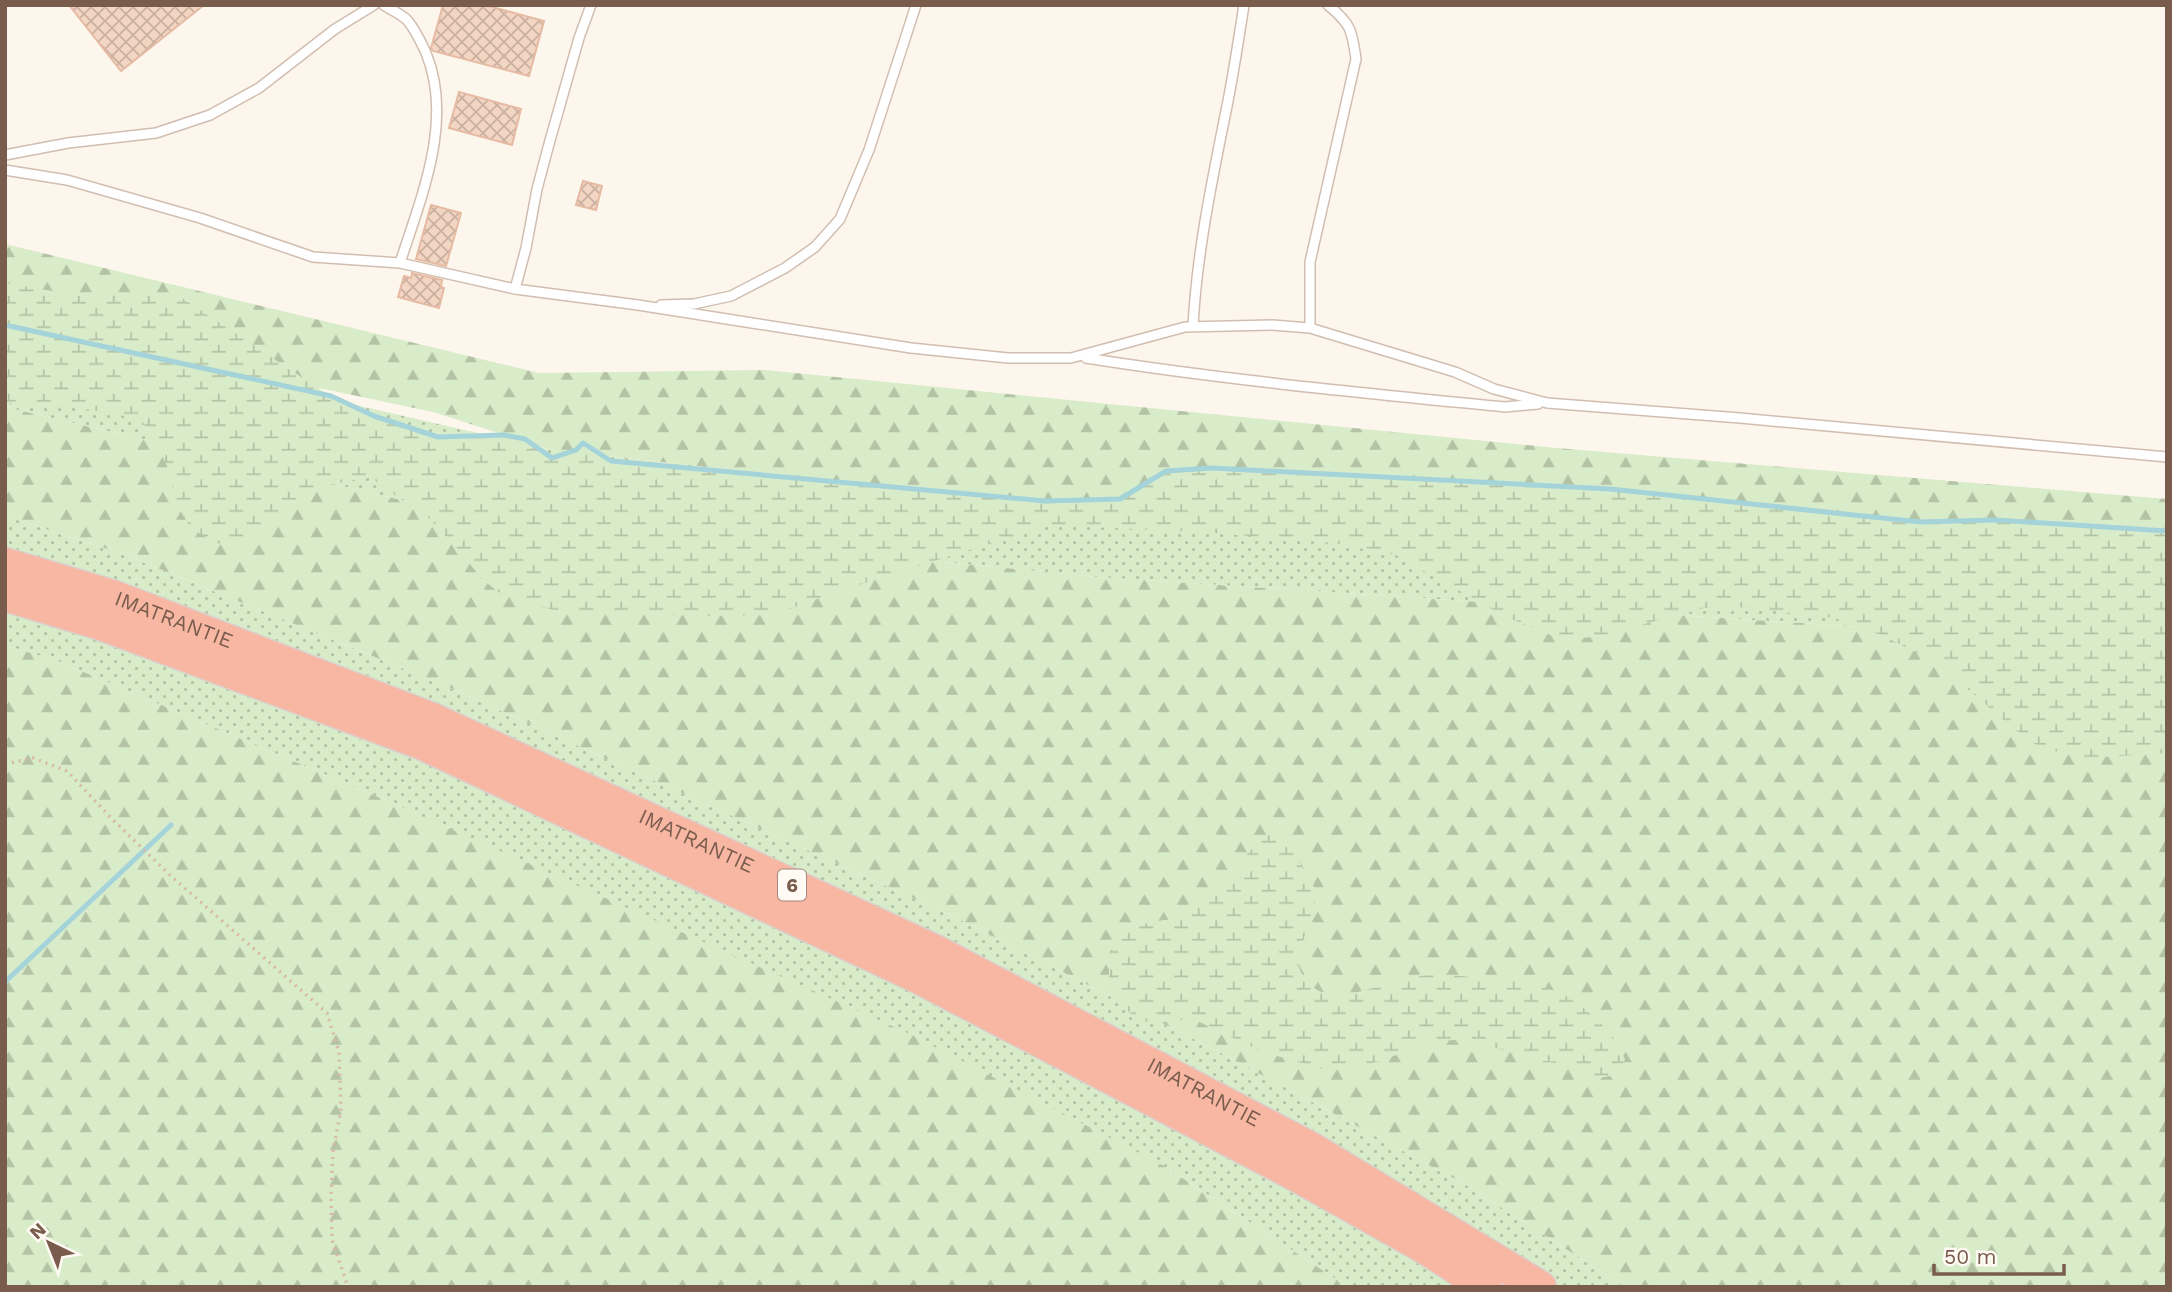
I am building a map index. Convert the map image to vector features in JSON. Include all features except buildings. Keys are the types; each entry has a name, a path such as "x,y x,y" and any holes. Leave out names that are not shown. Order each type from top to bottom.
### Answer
{"highway":[{"name":"IMATRANTIE","path":"5,564 112,596 432,719 935,951 1312,1149 1540,1287"},
{"name":"IMATRANTIE","path":"5,595 101,624 434,749 920,978 1296,1175 1424,1247 1486,1287"}],"lane":[{"path":"5,155 68,143 156,133 210,115 259,88 335,29 374,5"},
{"path":"384,5 406,20 421,41 434,71 437,107 436,139 400,263"},
{"path":"514,289 549,144 591,5"},
{"path":"638,306 694,304 731,296 785,268 815,247 840,219 869,150 916,5"},
{"path":"1193,326 1196,275 1244,5"},
{"path":"1310,328 1310,262 1356,59 1352,32 1343,18 1328,5"},
{"path":"5,170 67,180 200,219 313,257 400,263 514,289 911,348 1008,358 1081,357 1297,386 1505,407 1547,403 2167,457"},
{"path":"1081,357 1193,326 1272,325 1310,328 1455,372 1494,389 1547,403"}],"path":[{"path":"5,764 33,758 67,771 171,876 327,1013 339,1052 341,1111 333,1151 332,1240 348,1287"}],"green space":[{"path":"5,244 539,373 765,370 1557,448 2167,499 2167,577 1080,507 551,450 433,412 5,322"},
{"path":"5,283 82,296 173,296 173,292 330,396 374,416 438,437 504,435 525,439 552,457 576,450 583,443 611,461 1045,501 1120,499 1166,471 1212,468 1617,490 1920,522 1995,520 2167,531 2167,753 2089,758 2035,744 1924,656 1883,636 1835,618 1739,607 1704,608 1596,637 1560,639 1502,615 1396,555 1332,543 1214,533 1049,525 833,593 774,615 701,616 553,610 501,594 483,580 422,511 369,477 318,487 258,537 216,544 190,527 177,505 167,466 154,438 141,420 74,408 5,403"},
{"path":"5,324 551,450 1080,507 2167,647 1097,577 465,515 5,407"},
{"path":"5,407 465,515 1097,577 2167,647 2167,1287 1625,1287 1468,1186 1223,1054 959,919 453,689 123,554 5,516"},
{"path":"5,516 123,554 453,689 959,919 1223,1054 1468,1186 1625,1287 1348,1287 1164,1166 392,803 60,662 5,645"},
{"path":"5,645 60,662 392,803 910,1034 1164,1166 1348,1287 5,1287"},
{"path":"1275,832 1289,843 1315,889 1315,912 1295,958 1302,974 1314,988 1325,993 1346,994 1403,979 1439,975 1516,982 1545,988 1571,999 1610,1034 1625,1060 1615,1075 1599,1078 1579,1068 1457,1040 1430,1041 1384,1060 1330,1071 1263,1052 1191,1018 1152,1024 1135,1017 1119,1003 1109,976 1109,953 1124,935 1144,924 1175,920 1204,904 1247,873 1247,854 1262,839"}],"waterway":[{"path":"5,325 331,396 374,416 438,437 504,435 525,439 552,458 576,450 583,443 611,461 1045,501 1120,499 1166,471 1212,468 1610,489 1920,522 1995,520 2167,531"},
{"path":"5,982 171,825"}]}
